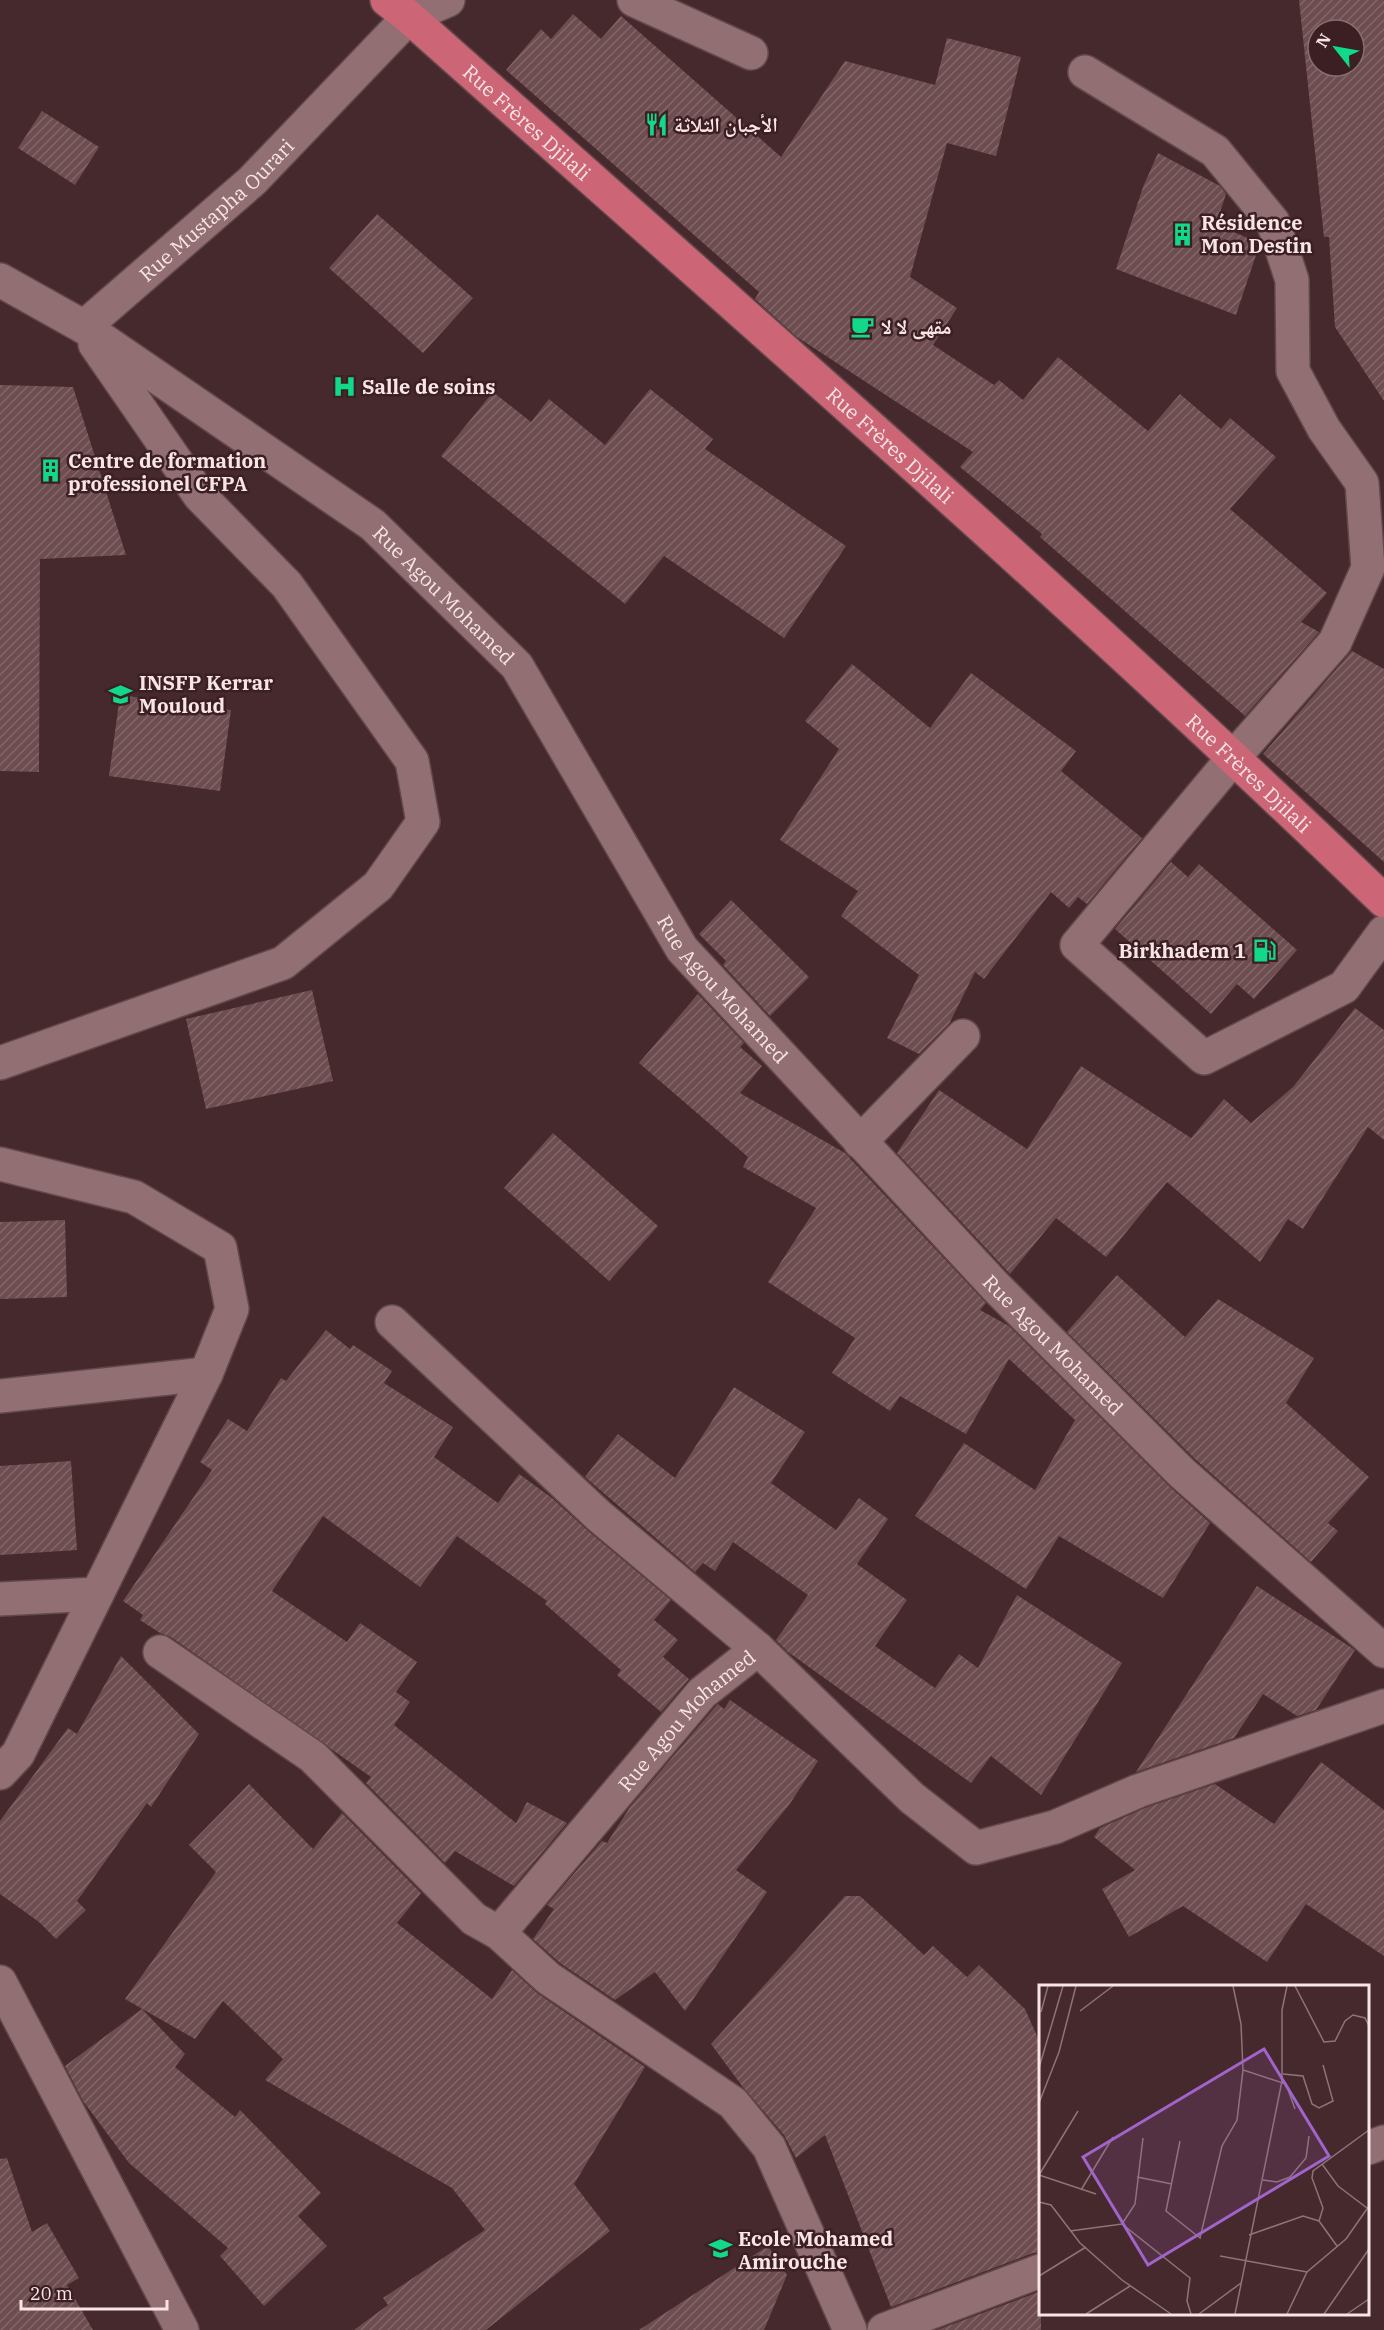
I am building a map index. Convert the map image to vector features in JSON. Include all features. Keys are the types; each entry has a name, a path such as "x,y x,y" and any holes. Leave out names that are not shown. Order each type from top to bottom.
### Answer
{"main road":[{"name":"Rue Frères Djilali","path":"398,8 897,449 1234,757 1384,901"}],"street":[{"path":"398,8 448,0"},
{"path":"634,0 751,53"},
{"name":"Rue Mustapha Ourari","path":"84,327 252,181 398,8"},
{"path":"1085,72 1215,151 1273,222 1292,280 1293,371 1324,429 1362,483 1368,568 1335,642 1234,757 1077,945 1204,1058 1344,987 1384,932"},
{"path":"0,280 84,327 200,496 287,585 412,761 423,822 378,886 283,963 0,1063"},
{"name":"Rue Agou Mohamed","path":"84,327 373,525 517,666 682,949 815,1089 860,1142 996,1287 1182,1473 1384,1651"},
{"path":"860,1142 963,1035"},
{"path":"0,1164 134,1197 220,1248 232,1309 206,1374 18,1754 0,1773"},
{"path":"392,1322 599,1516 758,1649"},
{"path":"0,1396 206,1374"},
{"path":"0,1599 97,1594"},
{"name":"Rue Agou Mohamed","path":"499,1933 702,1693 758,1649 912,1798 976,1848 1055,1827 1137,1791 1384,1707"},
{"path":"160,1652 313,1757 474,1919 499,1933 548,1978 733,2103 769,2147 850,2330"},
{"path":"0,1982 182,2330"},
{"path":"1369,2148 1384,2142"},
{"path":"884,2330 1039,2272"}],"building":[{"path":"1299,0 1384,0 1384,401 1335,327 1329,237 1324,237 1307,78 1366,78 1366,18 1306,18 1306,66"},
{"path":"573,14 601,39 621,16 781,157 845,61 935,85 947,38 1021,57 996,156 947,143 910,277 957,308 933,345 994,385 999,380 1023,400 1058,357 1148,431 1180,394 1221,429 1230,418 1276,457 1230,509 1327,593 1301,622 1319,632 1245,716 1040,537 1042,534 960,467 973,452 797,337 755,299 759,292 506,70 541,29 551,39"},
{"path":"42,111 99,147 75,185 18,148"},
{"name":"Résidence Mon Destin","path":"1158,153 1220,186 1226,194 1216,225 1260,243 1236,315 1116,269 1143,187"},
{"path":"377,214 473,298 423,353 329,268"},
{"name":"Centre de formation professionel CFPA","path":"0,385 73,387 126,555 40,559 39,772 0,771"},
{"path":"650,389 713,439 705,449 846,546 784,638 664,556 625,604 441,456 493,392 531,422 549,399 605,445"},
{"path":"1352,651 1384,669 1384,862 1263,754"},
{"path":"852,664 930,728 971,673 1076,751 1061,771 1142,838 1087,904 1078,897 1069,908 1051,892 984,979 975,972 949,1024 919,1054 887,1038 919,975 841,916 858,891 780,840 839,749 805,721"},
{"path":"120,695 231,710 220,791 109,776"},
{"path":"1171,862 1188,877 1199,864 1297,950 1254,999 1237,984 1211,1014 1115,929"},
{"path":"731,900 809,977 770,1016 723,965 726,961 699,934"},
{"path":"312,990 333,1081 206,1109 186,1019"},
{"path":"698,994 744,1043 740,1047 762,1066 740,1093 845,1153 986,1303 980,1310 1009,1326 1169,1486 1210,1523 1163,1598 1059,1536 1026,1589 915,1516 964,1443 1035,1490 1075,1420 1009,1359 966,1434 900,1396 890,1411 832,1373 855,1338 768,1282 816,1208 743,1167 748,1157 639,1063"},
{"path":"1355,1008 1384,1030 1384,1140 1368,1127 1303,1229 1288,1219 1260,1262 1167,1182 1106,1257 1056,1218 1010,1274 897,1153 939,1090 1027,1149 1081,1066 1191,1138 1224,1099 1251,1123 1293,1087"},
{"path":"553,1133 658,1226 609,1281 504,1188"},
{"path":"65,1220 67,1297 0,1299 0,1222"},
{"path":"1117,1275 1185,1337 1218,1299 1314,1358 1286,1403 1369,1477 1328,1523 1338,1531 1311,1562 1195,1459 1067,1332"},
{"path":"326,1330 350,1349 353,1345 392,1371 384,1383 453,1427 434,1457 498,1503 519,1474 552,1498 671,1600 654,1620 678,1640 663,1657 689,1679 661,1712 617,1675 621,1670 545,1604 547,1601 457,1536 420,1587 323,1516 272,1591 347,1642 360,1623 417,1662 396,1692 410,1702 394,1725 516,1823 527,1802 567,1823 514,1886 455,1851 445,1863 366,1783 371,1777 171,1637 140,1620 143,1615 123,1601 212,1470 200,1462 228,1419 247,1431 281,1378 286,1381"},
{"path":"734,1387 805,1432 771,1483 836,1530 859,1498 888,1519 857,1564 907,1600 875,1646 935,1688 959,1654 978,1668 1017,1595 1122,1663 1041,1795 991,1756 971,1783 788,1652 776,1640 808,1595 733,1542 715,1571 703,1563 695,1572 585,1477 618,1434 675,1478"},
{"path":"71,1461 77,1550 0,1555 0,1466"},
{"path":"1257,1586 1355,1650 1316,1710 1297,1716 1263,1694 1234,1738 1136,1772"},
{"path":"121,1656 199,1734 151,1807 147,1803 77,1901 86,1910 56,1939 39,1922 0,1894 0,1821 68,1728 77,1734"},
{"path":"730,1700 818,1761 789,1805 736,1870 767,1892 685,2011 655,1972 615,2000 560,1963 533,1939 554,1909 547,1905 602,1841 607,1843 630,1807 715,1707 718,1704 724,1709"},
{"path":"1321,1762 1384,1810 1384,1956 1306,1904 1267,1962 1183,1906 1129,1937 1102,1889 1135,1870 1094,1837 1100,1828 1145,1808 1215,1784 1274,1824"},
{"path":"249,1784 313,1849 342,1813 421,1893 397,1923 492,1999 512,1970 537,1993 645,2067 574,2184 610,2231 486,2330 354,2330 388,2305 383,2298 485,2230 452,2188 265,2080 283,2059 223,2001 195,2039 125,1999 216,1872 189,1845"},
{"path":"845,1896 860,1896 924,1955 933,1946 967,1977 979,1965 1025,2009 1039,2040 1039,2253 1033,2253 891,2307 825,2135 796,2158 784,2135 742,2086 711,2044"},
{"path":"142,2009 185,2054 175,2067 235,2117 240,2110 321,2193 298,2216 327,2246 264,2306 220,2256 228,2248 129,2163 83,2101 65,2066"},
{"path":"7,2158 32,2232 47,2223 79,2278 67,2285 93,2330 0,2330 0,2159"},
{"path":"768,2246 787,2275 764,2330 639,2330"},
{"path":"1039,2292 1041,2330 937,2330"}],"place":[{"name":"الأجبان الثلاثة","path":"656,124"},
{"name":"Résidence Mon Destin","path":"1183,234"},
{"name":"مقهى لا لا","path":"863,326"},
{"name":"Salle de soins","path":"344,386"},
{"name":"Centre de formation professionel CFPA","path":"50,471"},
{"name":"INSFP Kerrar Mouloud","path":"121,694"},
{"name":"Birkhadem 1","path":"1264,950"},
{"name":"Ecole Mohamed Amirouche","path":"720,2249"}]}
